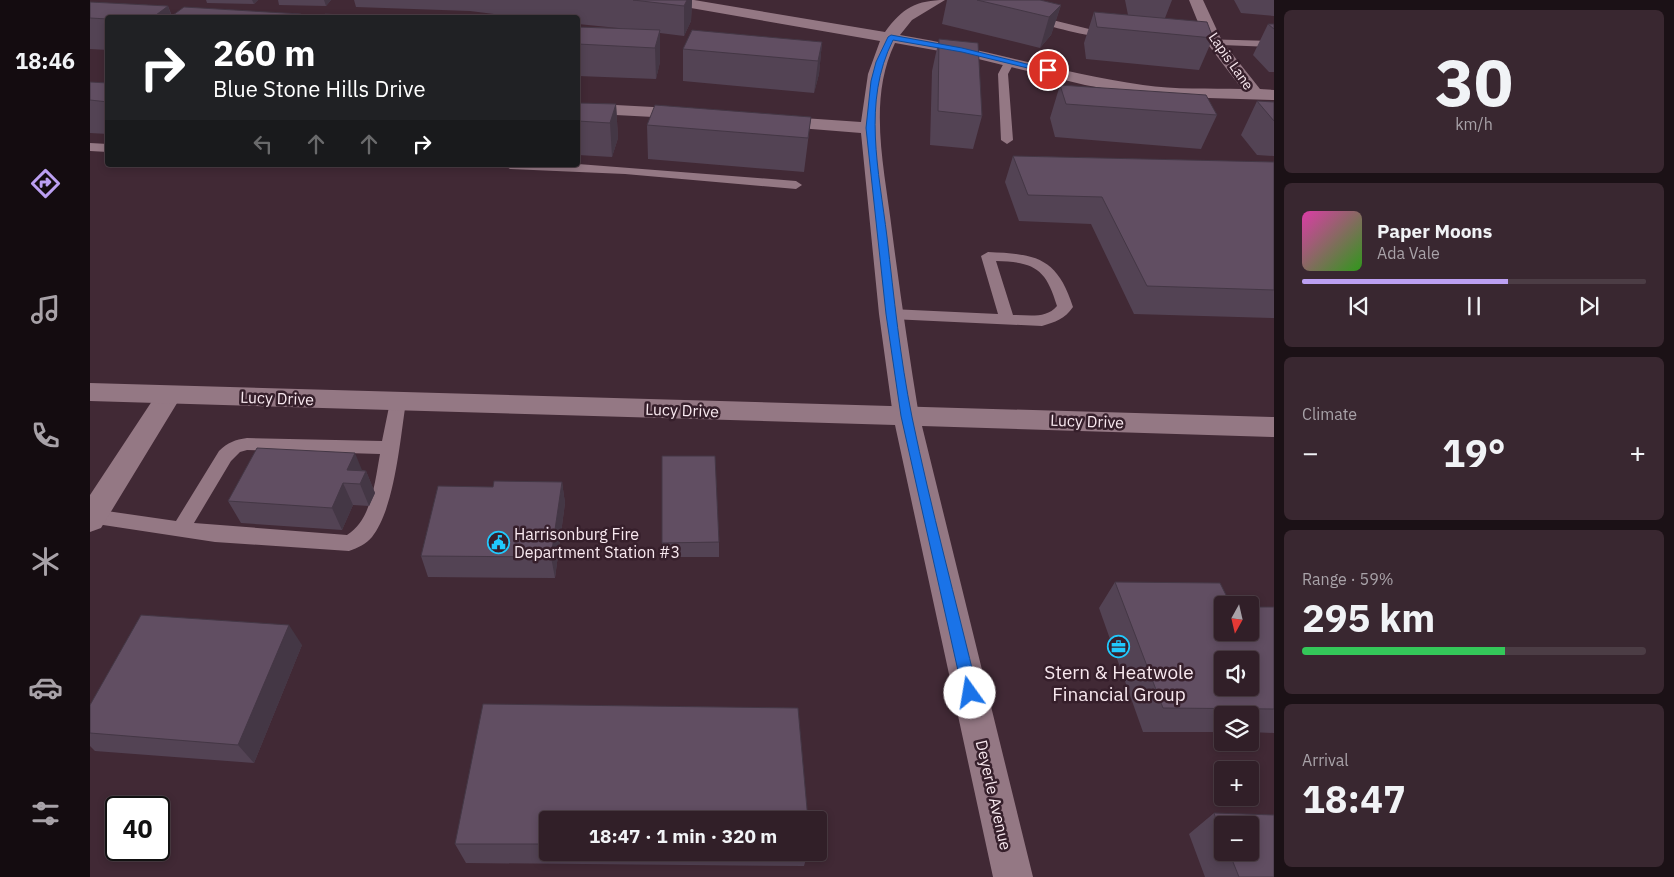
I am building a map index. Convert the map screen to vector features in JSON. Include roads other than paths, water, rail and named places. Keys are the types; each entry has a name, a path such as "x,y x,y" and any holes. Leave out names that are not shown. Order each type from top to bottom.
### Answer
{"street":[{"path":"668,0 891,37 1145,91 1193,97 1274,95"},
{"name":"Deyerle Avenue","path":"938,0 915,11 899,24 891,37 879,62 874,81 870,128 891,314 906,416 1013,877"},
{"name":"Lapis Lane","path":"1196,0 1214,42 1255,94"},
{"path":"580,108 704,115"},
{"path":"752,119 870,128"},
{"name":"Lucy Drive","path":"90,392 1274,427"},
{"path":"91,518 169,395"}],"lane":[{"path":"1022,16 1090,32 1119,35"},
{"path":"1188,42 1274,44"},
{"path":"1007,140 1003,74 1010,62"},
{"path":"90,147 105,148"},
{"path":"556,167 625,170 796,185"},
{"path":"891,314 1007,320 1042,321 1058,315 1066,307 1052,273 1042,263 1027,259 988,256 1007,320"},
{"path":"91,518 215,534 349,542 358,538 368,527 378,500 398,402"},
{"path":"181,529 225,456 234,447 247,444 389,448"}],"place":[{"name":"Harrisonburg Fire Department Station #3","path":"498,543"},
{"name":"Stern & Heatwole Financial Group","path":"1119,646"}]}
